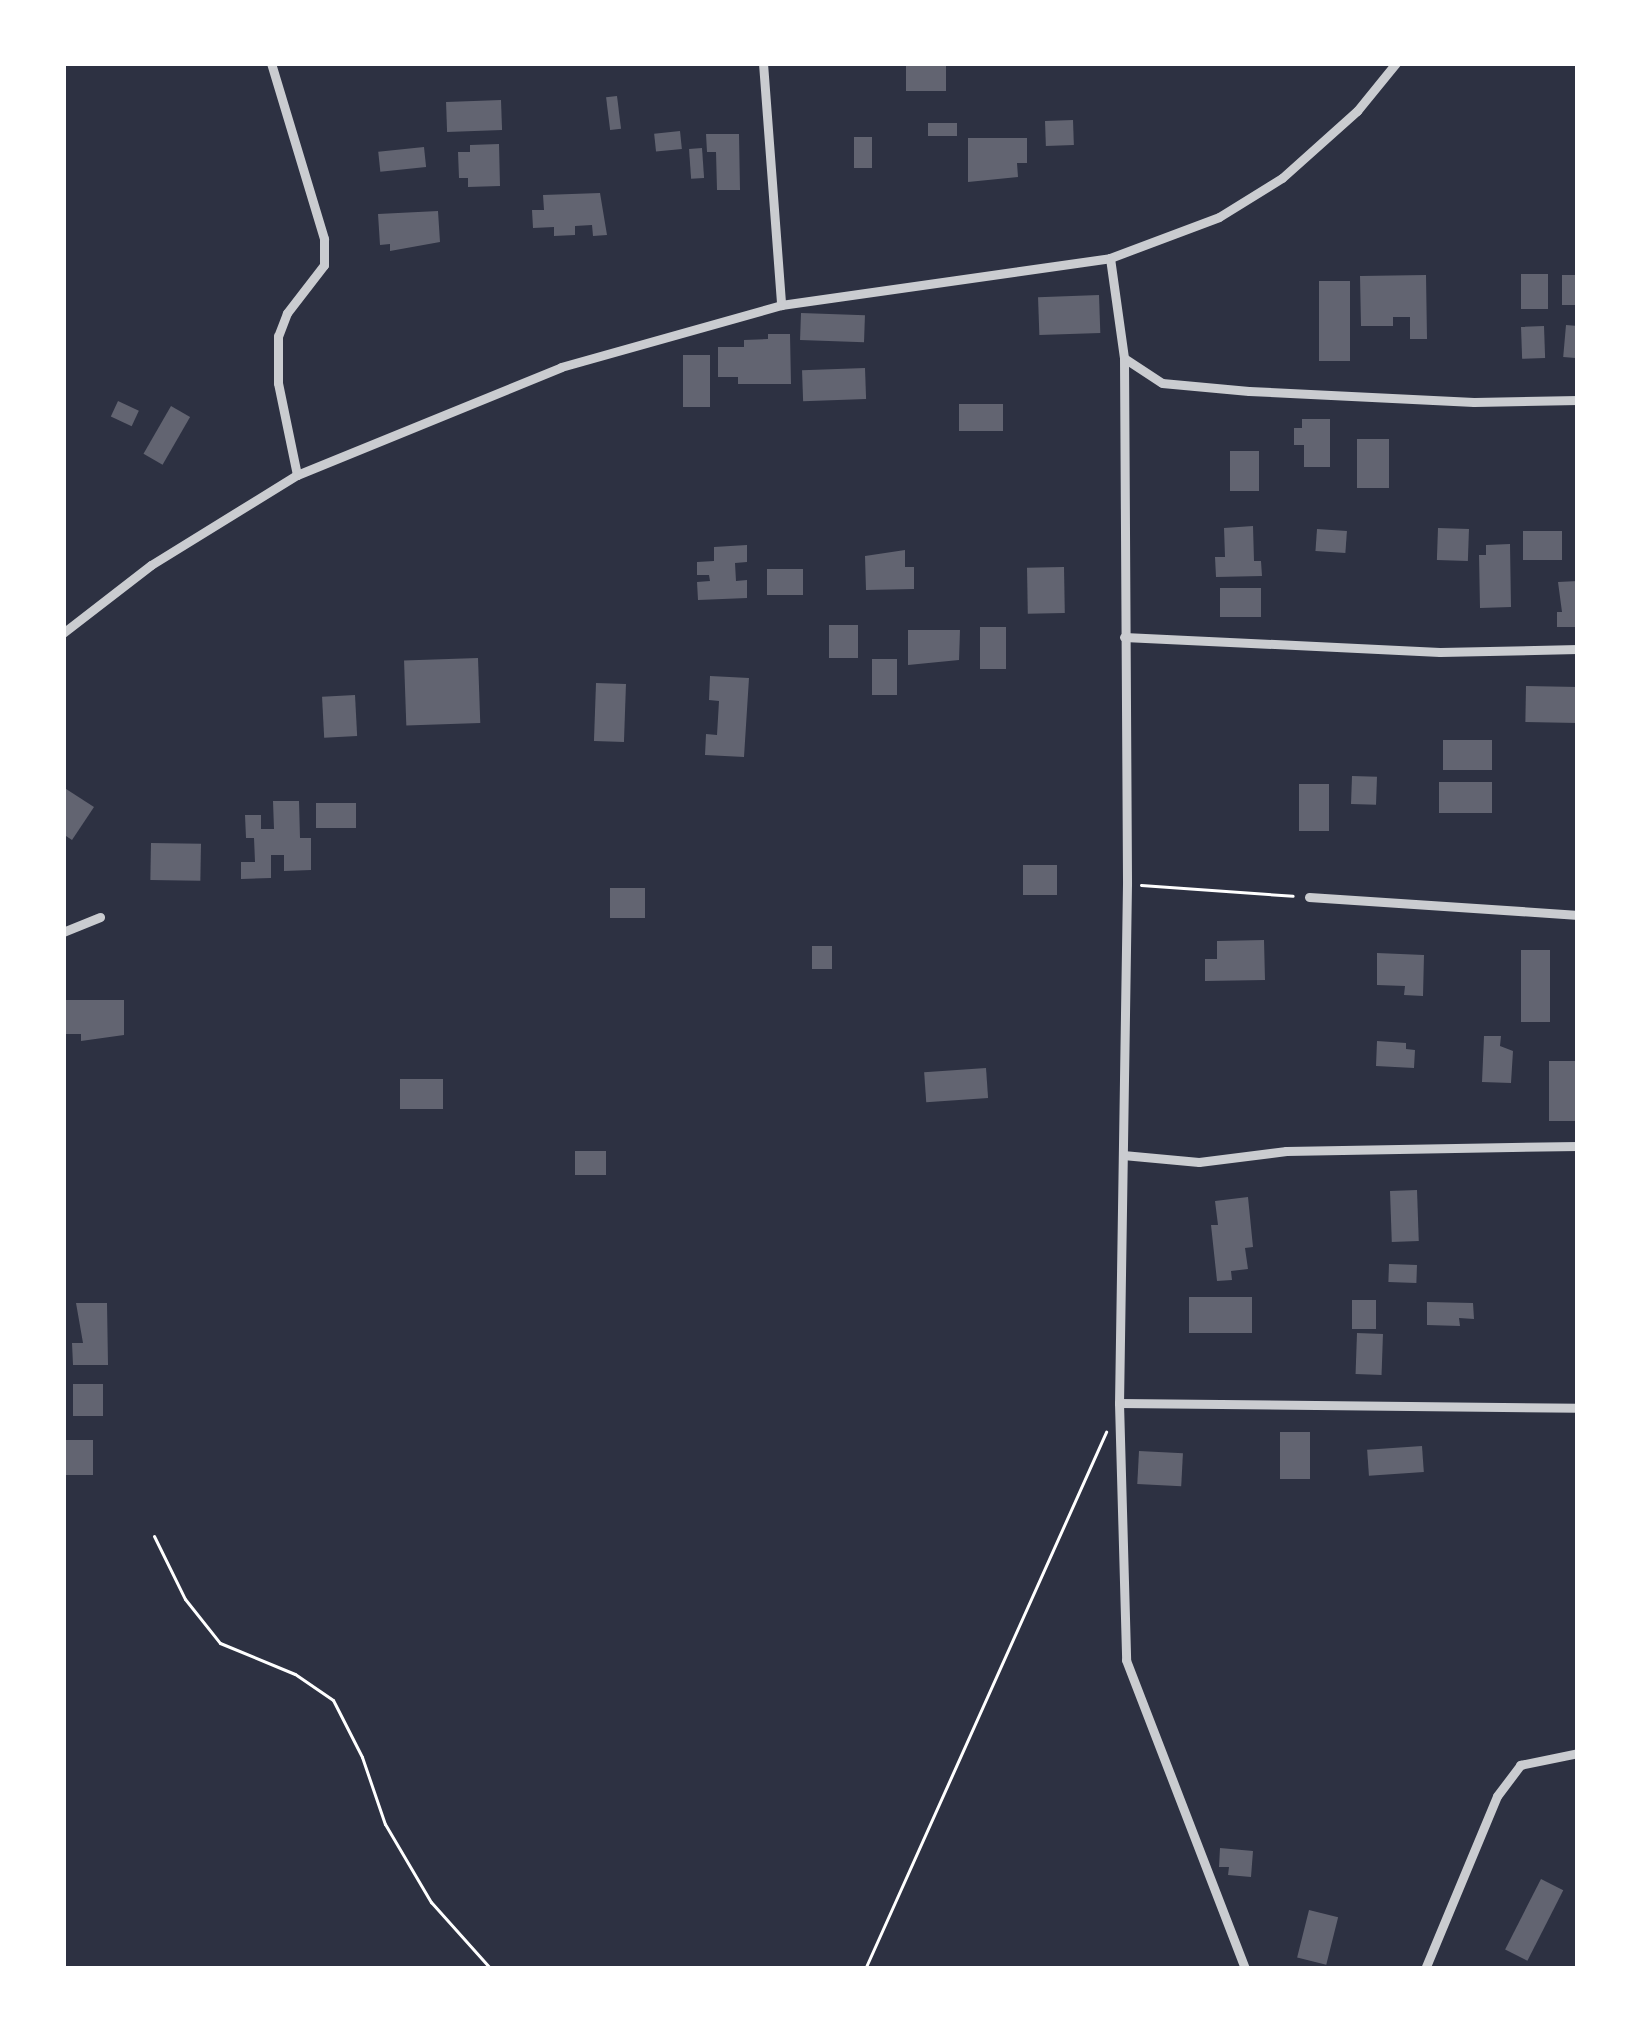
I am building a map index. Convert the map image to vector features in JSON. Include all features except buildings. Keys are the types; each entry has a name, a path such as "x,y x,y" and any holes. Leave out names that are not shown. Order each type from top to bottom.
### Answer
{"street":[{"path":"271,63 324,239 324,265 278,336 278,383 297,475"},
{"path":"764,63 781,305"},
{"path":"63,633 151,565 297,475 561,367 781,305 1110,258 1219,218 1282,178 1357,110 1396,63"},
{"path":"1110,258 1124,358 1127,884 1119,1403 1126,1660 1245,1969"},
{"path":"1124,358 1162,383 1474,403 1578,400"},
{"path":"1124,637 1440,652 1578,649"},
{"path":"1309,897 1578,915"},
{"path":"63,932 100,917"},
{"path":"1123,1155 1199,1162 1286,1151 1578,1146"},
{"path":"1119,1403 1578,1408"},
{"path":"1425,1969 1497,1796 1520,1765 1578,1753"}],"path":[{"path":"1127,884 1309,897"},
{"path":"865,1969 1119,1403"},
{"path":"154,1536 185,1599 220,1642 295,1675 333,1700 362,1756 385,1824 430,1902 490,1969"}]}
